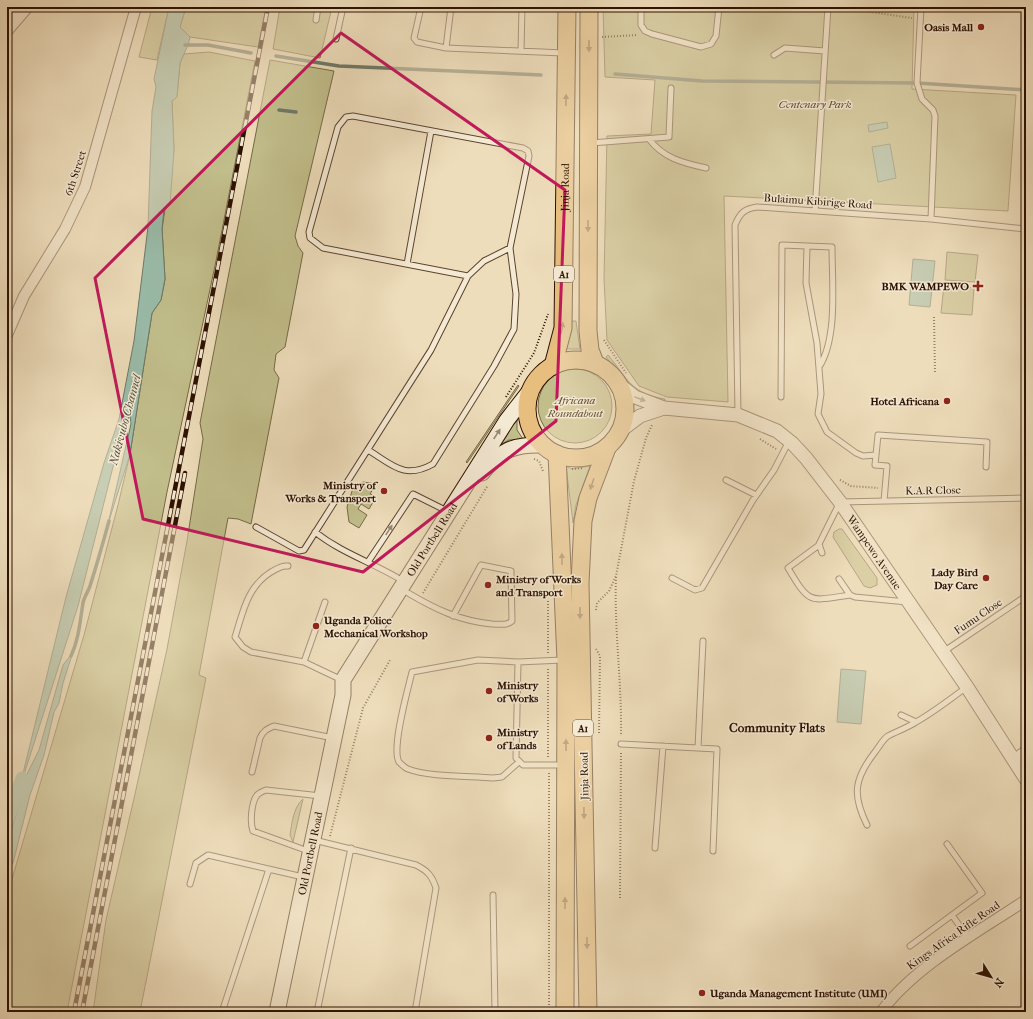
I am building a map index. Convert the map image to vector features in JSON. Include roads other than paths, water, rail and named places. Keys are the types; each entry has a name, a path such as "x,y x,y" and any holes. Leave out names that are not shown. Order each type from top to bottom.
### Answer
{"highway":[{"name":"Jinja Road","path":"553,366 563,328 567,7"},
{"name":"Jinja Road","path":"589,7 588,331 590,350 595,363"},
{"name":"A1","path":"581,360 595,363 624,381 625,416 620,431 607,448 591,456 580,458 555,455 534,433 528,419 528,404 532,388 541,375 553,366 567,361 581,360"},
{"name":"Jinja Road","path":"588,1012 580,583 583,522 588,498 607,448"},
{"name":"Jinja Road","path":"555,455 566,660 565,1012"}],"main road":[{"name":"Old Portbell Road","path":"410,591 448,512 507,420 532,388"},
{"name":"Old Portbell Road","path":"277,1012 306,878 343,687 410,591 482,473 496,457 508,449 527,445 555,455"}],"street":[{"path":"7,29 26,7"},
{"name":"6th Street","path":"7,335 24,296 65,229 85,187 136,7"},
{"path":"624,381 635,397 662,408"},
{"path":"620,431 640,416 662,408"},
{"name":"Wampewo Avenue","path":"662,408 738,416 777,431 789,440 806,458 840,502 942,653 967,687 1026,779"},
{"path":"1013,760 1026,751"},
{"name":"Kings Africa Rifle Road","path":"881,1012 895,994 917,974 1026,900"}],"lane":[{"path":"316,20 318,7"},
{"path":"336,40 343,7"},
{"path":"420,7 414,38 418,42 446,48 567,54"},
{"path":"446,48 451,7"},
{"path":"521,52 522,7"},
{"path":"641,7 641,25 647,32 701,47 712,44 716,36 719,7"},
{"path":"815,211 828,7"},
{"path":"921,7 917,83 922,98 933,110 935,116 931,219"},
{"path":"774,55 784,48 825,51"},
{"path":"588,143 669,137 671,88"},
{"path":"368,450 404,472 417,471 434,464 494,366 514,329 516,294 510,248 530,156 528,151 524,148 353,116 346,118 338,127 309,232 310,238 323,248 468,276"},
{"path":"407,264 431,131"},
{"path":"649,139 657,150 683,163 706,168"},
{"name":"Bulaimu Kibirige Road","path":"738,416 735,225 739,215 745,209 757,207 931,219 1026,229"},
{"path":"781,397 782,245 832,247 830,339 826,357 819,367"},
{"path":"807,246 806,283 817,343 821,394 818,414 827,432 856,453 863,456 876,455"},
{"path":"256,527 299,551 304,550 431,350 468,276 484,261 510,248"},
{"path":"884,501 887,466 875,465 878,436 987,442 986,467"},
{"path":"672,578 696,590 702,588 756,496 774,470 789,440"},
{"path":"726,480 756,496"},
{"path":"368,562 413,494 448,512"},
{"name":"K.A.R Close","path":"840,502 1026,498"},
{"path":"840,502 819,545 788,568 803,593 815,600 850,595"},
{"path":"315,532 345,553 368,562 410,591 453,616 475,622 509,624 512,621 511,571 481,565 453,616"},
{"path":"819,545 822,553"},
{"path":"288,566 282,565 261,579 248,596 235,637 243,647 251,652 304,662 343,687"},
{"path":"839,579 850,595 855,598 908,602"},
{"name":"Fumu Close","path":"942,653 1026,596"},
{"path":"304,662 325,602"},
{"path":"698,748 703,641"},
{"path":"519,762 502,777 493,778 436,774 407,769 399,762 396,754 412,672 478,660 518,662 566,660"},
{"path":"518,662 516,758 523,765 566,765"},
{"path":"867,825 860,811 856,796 860,773 887,737 916,722 967,687"},
{"path":"901,715 916,722"},
{"path":"252,772 260,738 263,732 268,728 274,726 334,738"},
{"path":"621,744 717,749 713,851"},
{"path":"655,848 663,746"},
{"path":"322,796 266,790 258,794 255,800 251,825 253,831 258,834 312,846 329,843 416,865 427,871 432,877 436,888 415,1012"},
{"path":"910,946 982,893 947,844"},
{"path":"318,1012 350,848"},
{"path":"190,884 196,863 208,855 306,878"},
{"path":"222,1012 269,869"},
{"path":"493,895 495,1012"},
{"path":"952,915 969,939"}],"water":[{"path":"169,7 186,7 180,27 190,37 180,63 177,97 172,101 174,150 170,204 164,209 162,229 165,279 161,300 152,313 130,454 108,524 131,424 130,415 121,435 78,606 19,790 39,750 63,665 73,652 63,683 59,703 54,712 44,755 30,795 13,863 7,872 7,844 20,801 18,794 66,597 104,463 119,419 134,341 148,227 152,111 156,87 154,79"},
{"path":"887,122 888,128 869,132 868,125"},
{"path":"890,144 896,178 878,182 872,147"},
{"path":"913,259 935,261 930,307 909,305"},
{"path":"841,669 866,671 861,724 837,722"}],"waterway":[{"path":"185,45 208,45 251,53"},
{"path":"276,56 339,66 541,75"},
{"path":"615,74 702,81 917,83 1026,90"},
{"path":"279,110 296,112"},
{"path":"71,656 78,637 84,601 90,586 109,521"},
{"name":"Nakivubo Channel","path":"7,821 22,778"}],"railway":[{"path":"74,1012 268,7"},
{"path":"82,1012 185,473"}],"place":[{"name":"Oasis Mall","path":"981,27"},
{"name":"BMK WAMPEWO","path":"978,286"},
{"name":"Hotel Africana","path":"947,401"},
{"name":"Ministry of Works & Transport","path":"384,491"},
{"name":"Lady Bird Day Care","path":"986,578"},
{"name":"Ministry of Works and Transport","path":"488,585"},
{"name":"Uganda Police Mechanical Workshop","path":"316,626"},
{"name":"Ministry of Works","path":"489,691"},
{"name":"Ministry of Lands","path":"489,738"},
{"name":"Uganda Management Institute (UMI)","path":"702,993"}],"district":[{"name":"Community Flats","path":"777,727"}],"park label":[{"name":"Centenary Park","path":"815,104"},
{"name":"Africana Roundabout","path":"575,406"}]}
